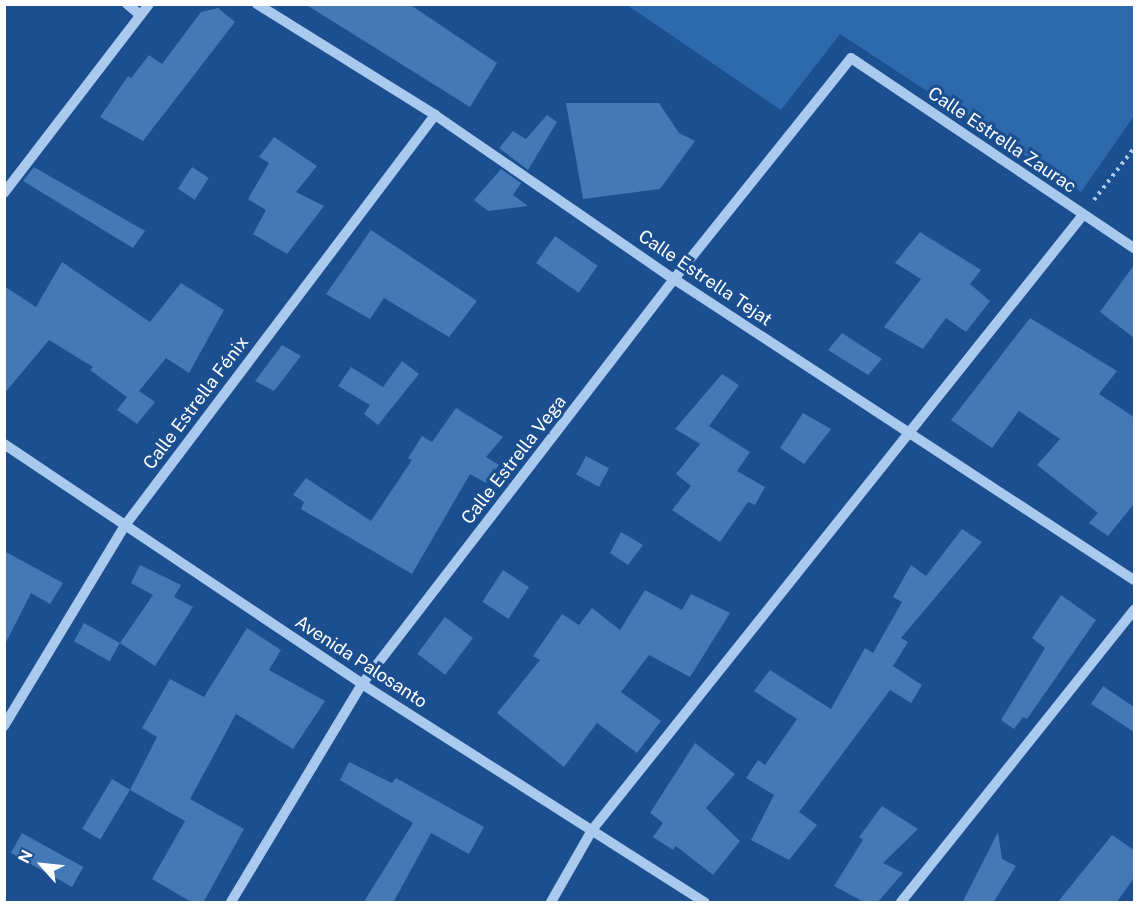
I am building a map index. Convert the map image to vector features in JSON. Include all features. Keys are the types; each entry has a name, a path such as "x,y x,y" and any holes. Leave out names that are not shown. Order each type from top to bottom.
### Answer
{"street":[{"path":"127,4 140,15"},
{"path":"4,193 148,4"},
{"name":"Calle Estrella Tejat","path":"257,4 435,115 674,279 1134,580"},
{"name":"Calle Estrella Zaurac","path":"851,58 1134,248"},
{"name":"Calle Estrella Vega","path":"231,903 363,684 674,279 851,58"},
{"name":"Calle Estrella Fénix","path":"4,726 126,524 435,115"},
{"path":"551,903 592,830 1083,215"},
{"name":"Avenida Palosanto","path":"4,444 363,684 704,903"},
{"path":"901,903 1134,610"}],"path":[{"path":"1083,215 1134,148"}],"shaded area":[{"path":"627,5 1134,5 1134,116 1081,192 840,34 781,110"}],"building":[{"path":"305,4 409,4 497,63 470,107"},
{"path":"218,8 235,22 143,141 100,117 128,76 131,78 149,55 162,64 201,12"},
{"path":"566,103 659,103 679,133 695,141 660,189 583,199"},
{"path":"547,115 557,122 528,170 499,148 513,131 526,139"},
{"path":"274,137 317,166 296,192 324,206 287,254 253,234 266,210 248,199 269,163 259,157"},
{"path":"34,167 145,231 133,248 23,181"},
{"path":"192,167 209,178 195,200 178,189"},
{"path":"501,169 521,183 513,195 528,206 488,211 474,200"},
{"path":"371,230 477,301 449,337 384,298 370,319 326,294"},
{"path":"920,232 981,270 970,284 990,301 966,332 946,318 923,349 884,327 921,279 895,263"},
{"path":"555,236 598,266 579,293 536,263"},
{"path":"62,262 150,322 181,283 224,310 189,373 166,358 139,391 155,402 137,424 117,410 127,397 90,370 93,367 49,340 4,394 4,286 36,307"},
{"path":"1134,265 1134,338 1100,312"},
{"path":"1030,318 1117,371 1099,394 1134,417 1134,504 1108,536 1089,523 1098,513 1037,465 1060,439 1019,411 992,448 951,420"},
{"path":"842,333 882,359 868,375 828,350"},
{"path":"282,345 301,356 274,391 255,381"},
{"path":"402,361 419,374 378,425 364,414 370,405 338,386 351,367 383,387"},
{"path":"722,374 739,385 709,426 750,452 737,471 765,487 755,505 748,502 720,542 672,510 691,486 676,474 700,444 675,429"},
{"path":"456,408 503,437 486,457 499,465 486,483 470,474 412,574 301,509 304,502 293,495 306,478 371,521 412,460 408,458 422,436 432,442"},
{"path":"803,413 831,429 804,464 780,448"},
{"path":"586,456 609,468 599,487 576,475"},
{"path":"962,529 982,542 901,638 908,642 893,666 922,685 911,703 890,690 799,812 817,825 789,860 751,840 774,795 746,778 758,760 765,765 797,719 754,691 770,670 831,709 865,648 873,653 902,602 893,597 911,565 926,576"},
{"path":"621,532 643,545 628,565 610,553"},
{"path":"4,551 63,583 50,604 31,593 4,646"},
{"path":"140,565 181,585 174,597 193,607 155,666 120,643 153,595 131,583"},
{"path":"503,570 529,587 508,619 482,602"},
{"path":"645,590 682,610 691,594 730,613 690,677 649,655 621,692 661,721 637,753 597,723 564,767 497,713 540,660 533,656 562,614 579,625 592,608 620,630"},
{"path":"1061,595 1096,620 1027,719 1023,717 1014,729 1001,720 1045,648 1032,638"},
{"path":"445,617 473,638 445,675 417,654"},
{"path":"84,623 120,643 110,661 74,641"},
{"path":"247,628 281,650 269,670 325,701 293,749 236,714 190,799 244,829 203,903 193,903 152,879 185,821 130,790 157,737 142,728 170,679 204,697"},
{"path":"1103,686 1134,707 1134,732 1091,704"},
{"path":"695,743 735,774 706,808 740,841 713,875 676,846 673,850 653,837 663,823 650,813"},
{"path":"349,762 392,783 396,778 484,827 469,854 431,833 393,903 363,903 413,823 340,780"},
{"path":"112,779 130,790 100,840 82,829"},
{"path":"882,806 918,829 883,863 903,873 877,903 866,903 834,886 863,840 859,837"},
{"path":"998,832 1002,859 1016,866 993,903 962,903"},
{"path":"22,833 83,867 72,887 11,853"},
{"path":"1112,835 1134,850 1134,878 1116,903 1057,903"}]}
